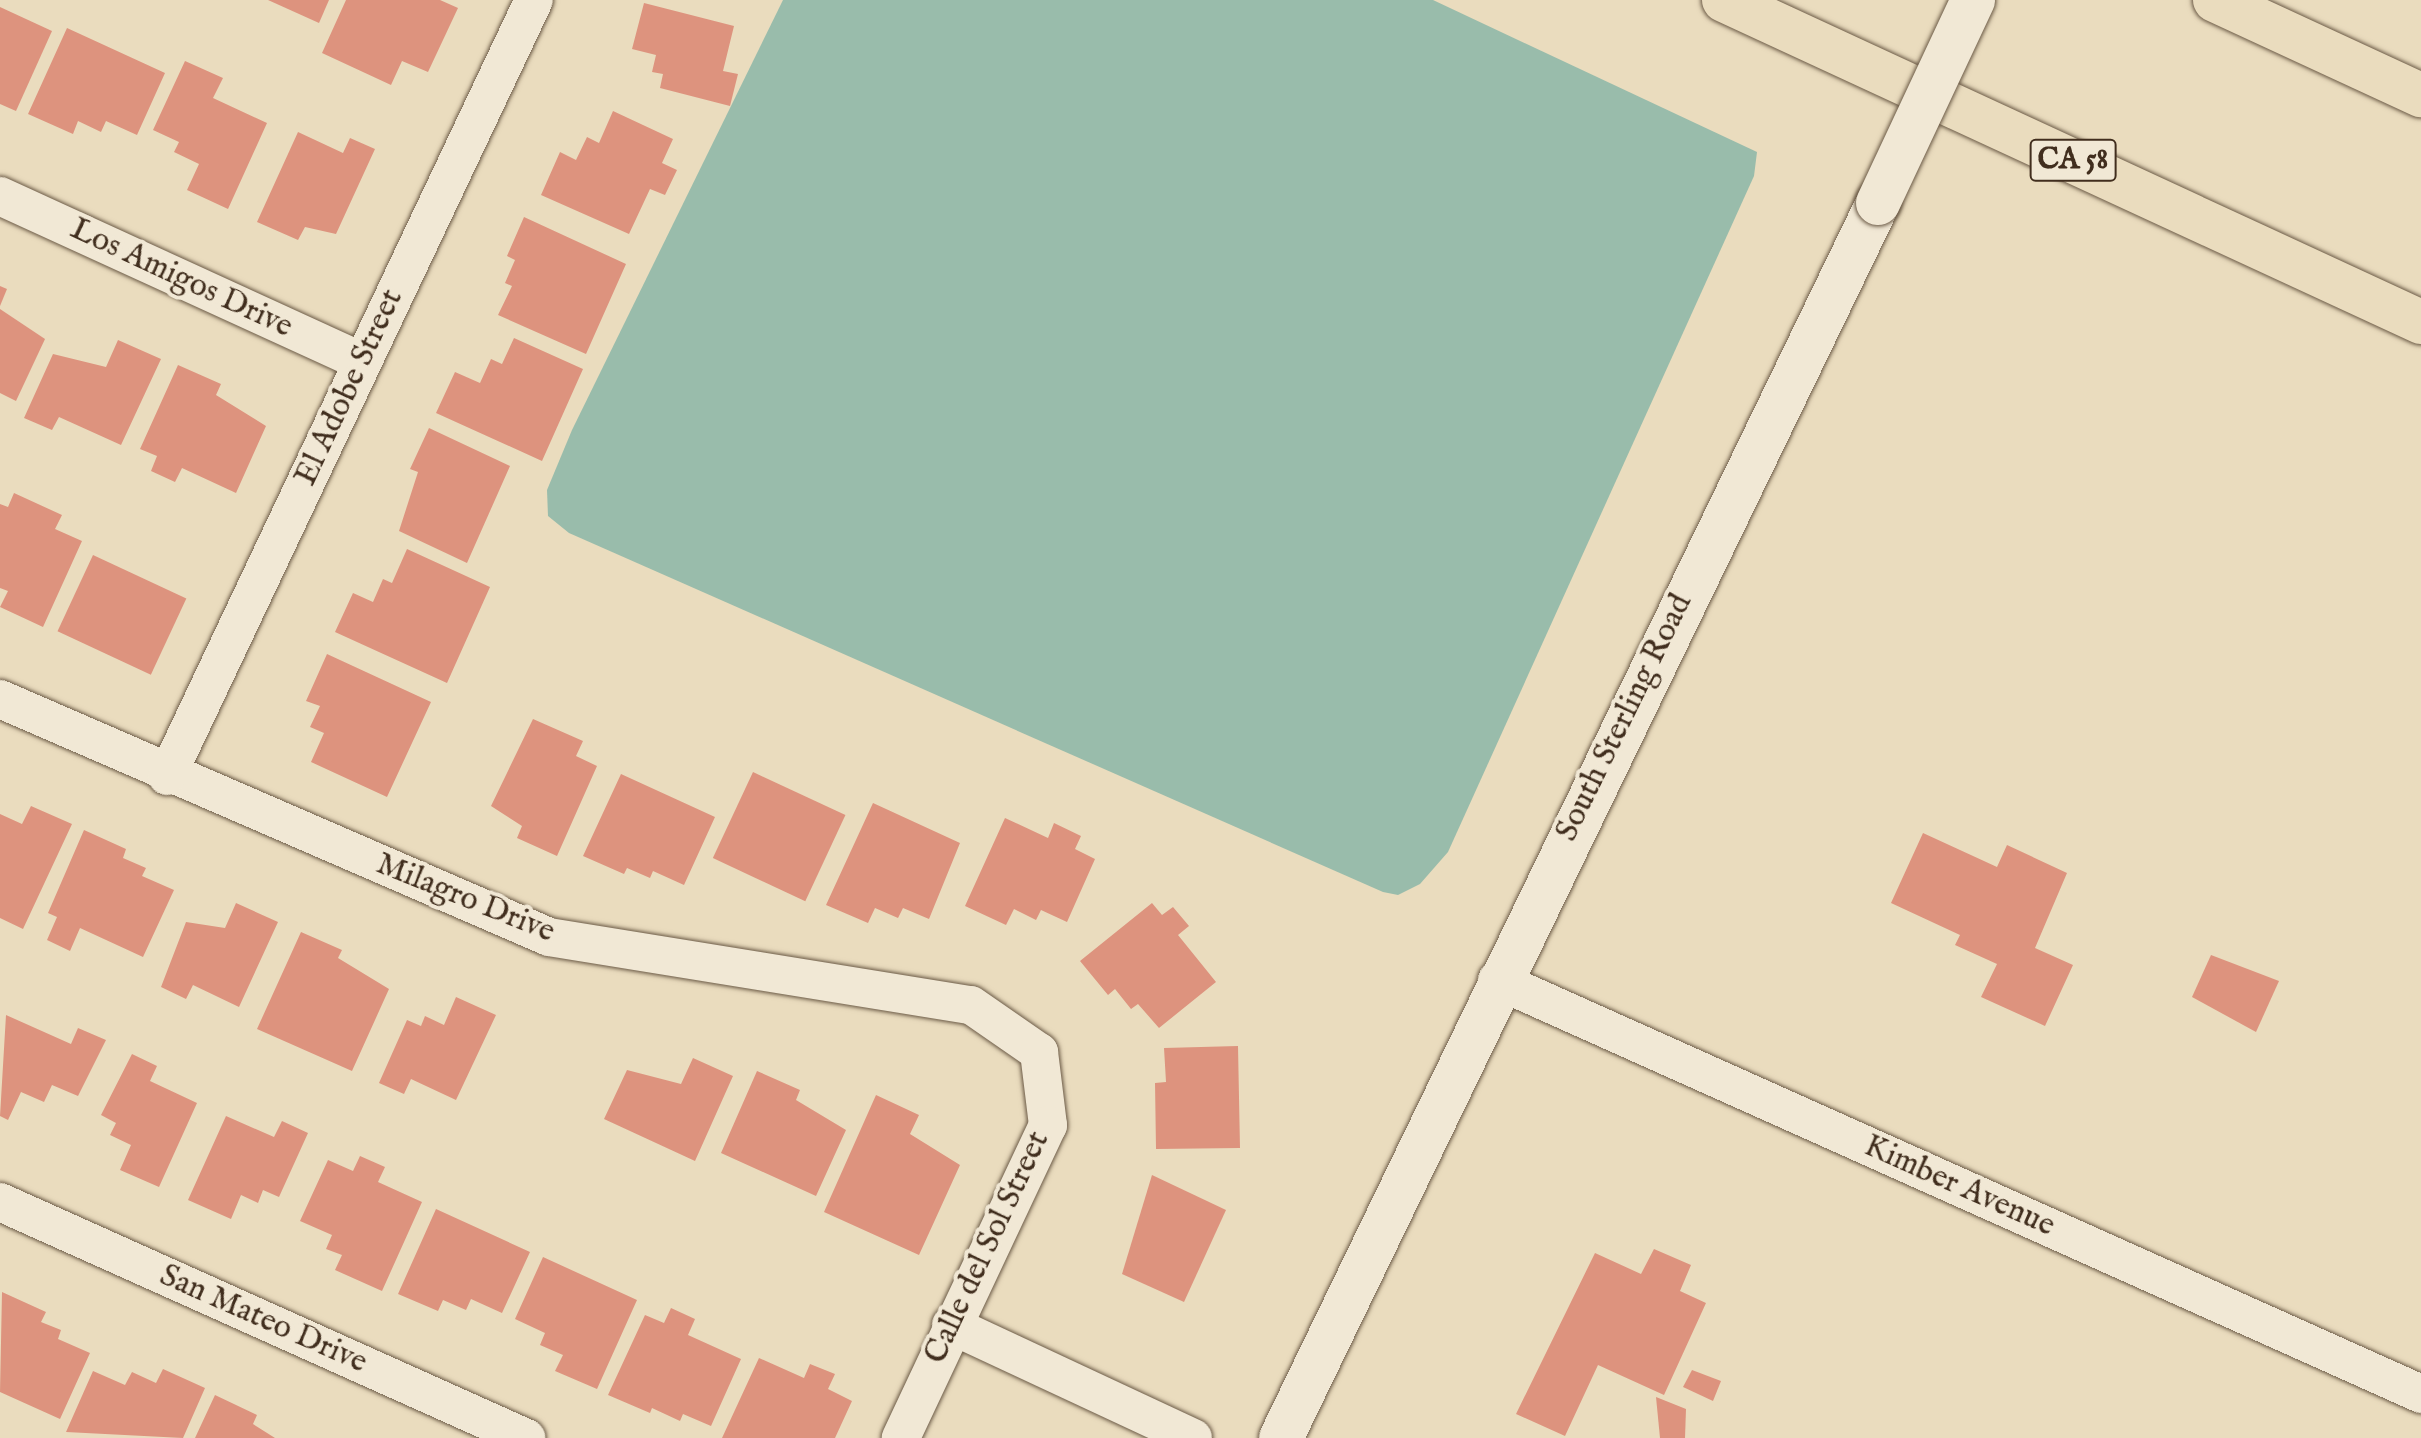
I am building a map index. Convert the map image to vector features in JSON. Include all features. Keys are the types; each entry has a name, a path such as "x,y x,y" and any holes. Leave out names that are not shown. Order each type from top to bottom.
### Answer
{"highway":[{"name":"CA 58","path":"1724,0 2421,322"},
{"path":"2215,0 2421,95"}],"street":[{"name":"El Adobe Street","path":"167,776 534,0"},
{"name":"South Sterling Road","path":"1281,1438 1497,980 1878,203 1973,0"},
{"name":"Los Amigos Drive","path":"0,196 362,362"},
{"name":"Milagro Drive","path":"0,699 167,776 549,937 971,1005 1039,1052"},
{"name":"Kimber Avenue","path":"1497,980 2421,1394"},
{"name":"Calle del Sol Street","path":"901,1438 951,1325 1048,1125 1039,1052"},
{"name":"San Mateo Drive","path":"0,1202 526,1438"},
{"path":"951,1325 1193,1438"}],"shaded area":[{"path":"783,0 1433,0 1757,152 1754,176 1448,852 1420,884 1398,895 1383,892 569,533 548,516 547,490 572,430"}],"building":[{"path":"268,0 329,0 319,23"},
{"path":"346,0 440,0 458,8 428,72 402,61 391,85 322,53"},
{"path":"644,3 734,26 723,71 738,74 730,106 660,88 663,74 652,72 656,55 632,49"},
{"path":"0,7 52,31 16,111 0,104"},
{"path":"67,28 165,73 137,135 106,121 101,132 78,121 73,134 28,114"},
{"path":"185,61 223,78 213,98 267,123 228,209 187,190 199,164 174,152 179,142 153,130"},
{"path":"613,111 673,139 662,163 677,170 665,195 650,189 629,234 541,195 560,152 576,160 587,137 599,143"},
{"path":"298,132 343,153 350,138 375,149 336,234 305,227 298,240 257,222"},
{"path":"524,217 626,264 586,354 498,315 512,286 505,283 515,260 507,256"},
{"path":"0,286 7,289 0,306"},
{"path":"0,309 45,339 16,401 0,393"},
{"path":"514,338 583,369 542,461 436,413 455,372 480,383 491,359 502,364"},
{"path":"118,340 161,359 121,445 59,417 52,430 24,418 53,354 106,367"},
{"path":"178,365 221,384 216,395 266,426 236,493 182,468 175,482 151,471 157,456 140,449"},
{"path":"429,428 510,466 467,563 399,531 418,472 410,469"},
{"path":"14,493 62,515 55,529 82,541 43,627 0,607 8,591 0,588 0,504 8,507"},
{"path":"407,549 490,587 447,683 335,632 353,593 373,602 383,579 392,583"},
{"path":"93,555 186,599 151,675 58,631"},
{"path":"327,654 431,702 387,797 311,762 324,733 310,727 320,706 306,701"},
{"path":"533,719 583,741 576,756 597,766 557,856 517,838 522,826 491,806"},
{"path":"753,772 845,815 805,901 713,858"},
{"path":"621,774 715,817 684,885 653,871 650,878 627,868 624,874 583,856"},
{"path":"873,803 960,843 929,919 903,908 898,918 875,908 868,923 826,905"},
{"path":"31,806 72,824 23,929 0,918 0,814 22,824"},
{"path":"1005,818 1048,838 1054,823 1081,836 1075,849 1095,859 1067,922 1041,910 1036,920 1014,909 1006,925 965,906"},
{"path":"84,830 126,849 123,858 146,868 142,876 174,890 143,957 80,928 70,951 47,940 57,917 48,913"},
{"path":"1923,833 1997,867 2007,845 2067,873 2035,948 2073,965 2045,1026 1981,997 1997,964 1955,945 1960,935 1891,903"},
{"path":"236,903 278,922 239,1007 193,985 186,999 161,987 186,922 225,928"},
{"path":"1152,903 1162,915 1173,907 1189,926 1178,935 1216,982 1159,1028 1138,1004 1131,1009 1115,989 1108,995 1080,961"},
{"path":"301,932 342,950 338,958 389,989 352,1071 257,1029"},
{"path":"2211,955 2279,981 2256,1032 2192,997"},
{"path":"456,997 496,1015 456,1100 411,1079 404,1094 379,1083 407,1020 421,1026 425,1016 444,1025"},
{"path":"6,1015 71,1044 78,1028 106,1040 78,1096 52,1085 44,1102 21,1092 8,1120 0,1116"},
{"path":"1238,1046 1240,1148 1156,1149 1155,1083 1166,1082 1164,1048"},
{"path":"132,1054 157,1066 150,1081 197,1103 159,1187 120,1170 131,1145 110,1135 116,1123 101,1115"},
{"path":"693,1058 733,1076 695,1161 604,1119 627,1070 681,1084"},
{"path":"757,1071 800,1090 796,1100 846,1130 816,1196 721,1153"},
{"path":"876,1095 919,1115 910,1134 960,1165 919,1255 824,1212"},
{"path":"226,1116 274,1137 282,1121 308,1133 279,1197 263,1190 258,1203 241,1195 231,1219 188,1200"},
{"path":"360,1156 385,1167 378,1182 422,1202 382,1291 335,1270 342,1255 326,1249 332,1235 300,1221 328,1160 353,1171"},
{"path":"1152,1175 1226,1210 1184,1302 1122,1274"},
{"path":"436,1209 530,1252 502,1313 471,1299 466,1310 443,1300 438,1311 398,1294"},
{"path":"1654,1249 1691,1265 1680,1291 1706,1303 1664,1395 1598,1365 1565,1436 1516,1414 1595,1253 1641,1274"},
{"path":"543,1257 637,1300 597,1389 555,1371 563,1355 540,1345 545,1333 515,1319"},
{"path":"2,1292 46,1312 41,1322 61,1330 58,1339 90,1353 60,1419 0,1392"},
{"path":"671,1308 695,1319 688,1335 741,1359 711,1426 683,1414 680,1421 652,1408 650,1413 608,1395 645,1315 664,1323"},
{"path":"759,1358 804,1378 810,1364 835,1374 828,1389 852,1401 835,1438 722,1438"},
{"path":"163,1369 205,1388 183,1438 66,1432 93,1371 125,1385 132,1372 156,1383"},
{"path":"1692,1370 1721,1381 1713,1401 1683,1387"},
{"path":"215,1395 257,1415 253,1424 275,1438 195,1438"},
{"path":"1656,1397 1686,1409 1685,1438 1660,1438"}]}
